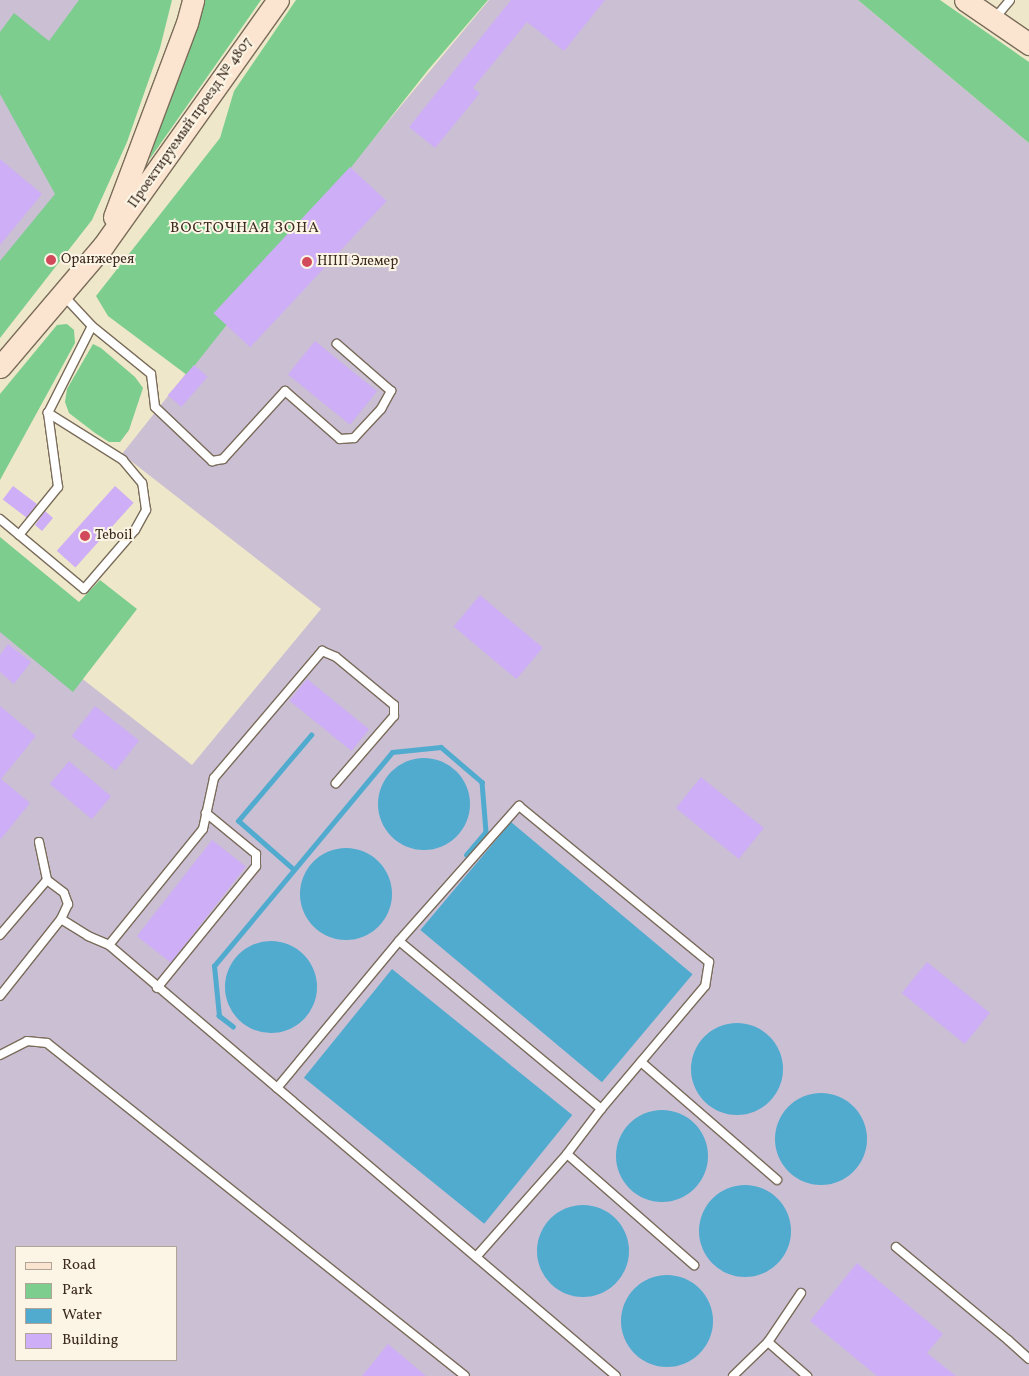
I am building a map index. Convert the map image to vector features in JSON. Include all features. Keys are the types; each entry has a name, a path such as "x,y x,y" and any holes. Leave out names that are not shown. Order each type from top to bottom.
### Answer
{"main road":[{"name":"Проектируемый проезд № 4807","path":"104,246 187,23 193,0"},
{"name":"Проектируемый проезд № 4807","path":"0,367 104,246 278,0"},
{"path":"965,0 1029,44"}],"lane":[{"path":"994,19 1010,0"},
{"path":"62,295 92,326 151,374 155,407 212,461 223,459 285,391 340,439 354,438 382,409 391,391 337,344"},
{"path":"19,534 58,487 48,413 92,326"},
{"path":"0,519 84,588 135,530 146,510 142,483 123,460 48,413"},
{"path":"109,945 203,829 214,778 322,651 336,657 394,705 394,716 336,783"},
{"path":"277,1088 399,942 519,806 709,962 705,986 601,1109 567,1154 476,1257"},
{"path":"157,988 256,866 256,854 206,813"},
{"path":"0,995 61,919 68,904 64,892 47,880 39,842"},
{"path":"0,935 47,880"},
{"path":"61,919 88,936 109,945 157,988 616,1376"},
{"path":"399,942 601,1109"},
{"path":"0,1055 27,1041 48,1044 465,1376"},
{"path":"641,1062 777,1180"},
{"path":"567,1154 694,1265"},
{"path":"896,1247 1029,1359"},
{"path":"733,1376 768,1342 801,1293"},
{"path":"768,1342 807,1376"}],"shaded area":[{"path":"0,0 146,0 97,135 0,303"},
{"path":"489,0 858,0 1029,143 1029,1376 0,1376 0,614 192,765 321,609 122,454 350,167"}],"green space":[{"path":"79,0 172,0 160,48 127,142 92,220 0,338 0,261 55,194 0,94 0,32 14,13 49,41"},
{"path":"204,0 261,0 149,160"},
{"path":"296,0 488,0 428,70 187,375 108,316 96,296 220,138 234,91"},
{"path":"858,0 940,0 1029,62 1029,143"},
{"path":"67,324 74,330 75,343 0,480 0,394 57,325"},
{"path":"93,344 101,348 135,377 143,388 129,430 120,442 109,442 95,433 69,413 65,402 67,389"},
{"path":"0,537 79,602 100,580 137,609 73,692 0,632"}],"water":[{"path":"424,758 441,762 456,772 466,787 470,804 466,821 456,836 441,846 424,850 407,846 392,836 382,821 378,804 382,787 392,772 407,762"},
{"path":"511,822 693,974 602,1082 420,930"},
{"path":"346,848 363,852 378,862 388,877 392,894 388,911 378,926 363,936 346,940 329,936 314,926 304,911 300,894 304,877 314,862 329,852"},
{"path":"271,941 288,945 303,955 313,970 317,987 313,1004 303,1019 288,1029 271,1033 254,1029 239,1019 229,1004 225,987 229,970 239,955 254,945"},
{"path":"392,969 572,1115 484,1224 304,1078"},
{"path":"737,1023 754,1027 769,1037 779,1052 783,1069 779,1086 769,1101 754,1111 737,1115 720,1111 705,1101 695,1086 691,1069 695,1052 705,1037 720,1027"},
{"path":"821,1093 838,1097 853,1107 863,1122 867,1139 863,1156 853,1171 838,1181 821,1185 804,1181 789,1171 779,1156 775,1139 779,1122 789,1107 804,1097"},
{"path":"662,1110 679,1114 694,1124 704,1139 708,1156 704,1173 694,1188 679,1198 662,1202 645,1198 630,1188 620,1173 616,1156 620,1139 630,1124 645,1114"},
{"path":"745,1185 762,1189 777,1199 787,1214 791,1231 787,1248 777,1263 762,1273 745,1277 728,1273 713,1263 703,1248 699,1231 703,1214 713,1199 728,1189"},
{"path":"583,1205 600,1209 615,1219 625,1234 629,1251 625,1268 615,1283 600,1293 583,1297 566,1293 551,1283 541,1268 537,1251 541,1234 551,1219 566,1209"},
{"path":"667,1275 684,1279 699,1289 709,1304 713,1321 709,1338 699,1353 684,1363 667,1367 650,1363 635,1353 625,1338 621,1321 625,1304 635,1289 650,1279"}],"building":[{"path":"511,0 605,0 564,51 527,22 473,88 480,93 435,148 409,127"},
{"path":"0,159 42,194 0,245"},
{"name":"НПП Элемер","path":"350,167 387,201 250,347 214,313"},
{"path":"315,341 377,391 350,425 288,374"},
{"path":"194,365 208,377 181,407 168,395"},
{"path":"13,486 37,504 27,518 3,500"},
{"path":"115,486 134,503 75,567 57,551"},
{"path":"45,511 53,518 42,531 35,525"},
{"path":"480,595 543,648 516,679 454,626"},
{"path":"8,644 31,662 14,684 0,672 0,655"},
{"path":"307,679 369,729 352,751 289,701"},
{"path":"0,706 36,736 1,779 30,803 0,840"},
{"path":"95,706 139,740 116,770 72,736"},
{"path":"69,761 111,796 92,819 50,784"},
{"path":"701,777 764,828 739,859 676,808"},
{"path":"212,840 246,866 171,963 137,936"},
{"path":"927,962 990,1013 965,1044 902,993"},
{"path":"857,1263 943,1334 927,1353 956,1376 877,1376 810,1321"},
{"path":"388,1344 426,1376 362,1376"}],"waterway":[{"path":"294,870 238,821 311,735"},
{"path":"233,1027 219,1016 214,966 392,752 441,747 482,782 486,832 467,855"}],"place":[{"name":"Оранжерея","path":"51,260"},
{"name":"НПП Элемер","path":"307,262"},
{"name":"Teboil","path":"85,536"}],"district":[{"name":"ВОСТОЧНАЯ ЗОНА","path":"245,229"}]}
